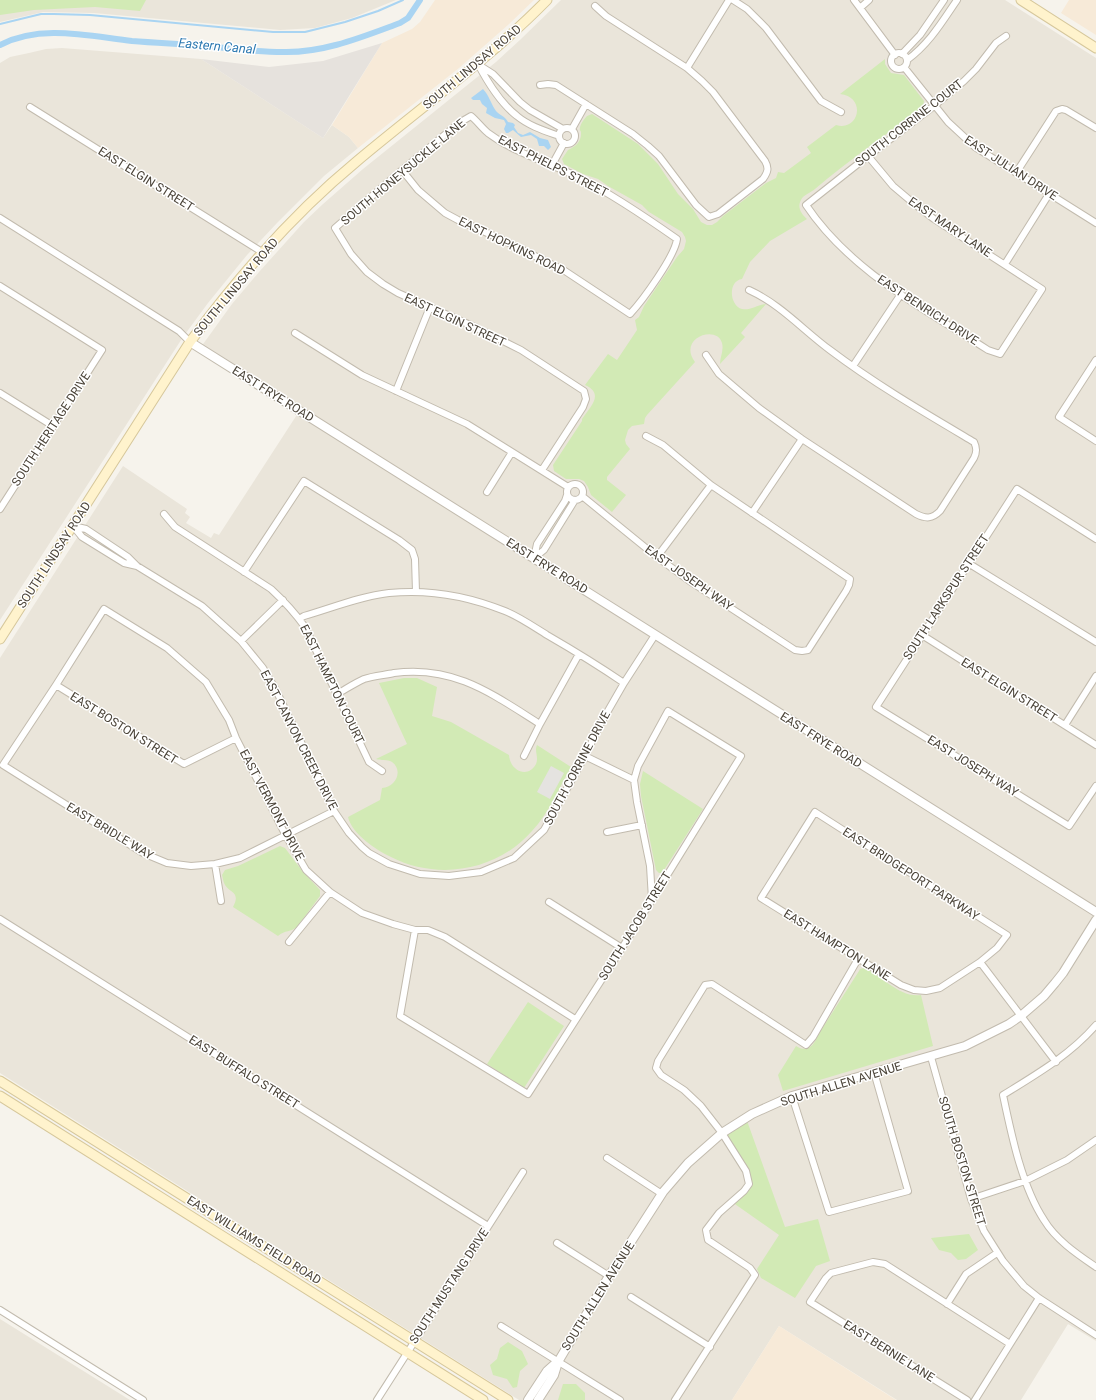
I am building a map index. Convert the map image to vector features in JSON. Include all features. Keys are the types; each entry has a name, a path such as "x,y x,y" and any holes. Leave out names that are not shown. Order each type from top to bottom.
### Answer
{"main road":[{"name":"SOUTH LINDSAY ROAD","path":"0,639 190,342 262,252 307,206 355,162 478,64 510,36 547,0"},
{"path":"1021,0 1096,48"},
{"name":"EAST WILLIAMS FIELD ROAD","path":"0,1081 508,1400"},
{"name":"EAST WILLIAMS FIELD ROAD","path":"0,1096 484,1400"}],"street":[{"path":"687,68 729,0"},
{"path":"733,0 747,9 766,28 821,101 841,112"},
{"path":"854,0 895,55"},
{"path":"860,8 869,0"},
{"path":"895,55 902,54 920,35 944,0"},
{"path":"895,55 892,60 894,66 900,68 904,67 907,60 923,47 933,35 957,0"},
{"path":"540,85 556,85 633,134 658,156 701,211 709,217 718,214 764,179 768,166 766,161 702,81 687,68 606,16 595,6"},
{"name":"SOUTH CORRINE COURT","path":"806,205 964,81 976,69 996,43 1006,36"},
{"path":"902,54 907,60"},
{"path":"478,64 493,74 520,102 530,110 563,129 572,129"},
{"path":"478,64 487,81 517,116 530,124 559,136 560,140 564,143 571,143 574,140 575,132 572,129"},
{"name":"EAST JULIAN DRIVE","path":"904,67 948,122 975,147 1096,223"},
{"path":"572,129 586,104"},
{"name":"EAST ELGIN STREET","path":"30,106 262,252"},
{"path":"1016,172 1051,116 1056,111 1062,109 1072,113 1096,128"},
{"name":"EAST PHELPS STREET","path":"471,116 488,133 504,143 583,179 643,215 677,239 674,252 640,303 630,314"},
{"name":"SOUTH HONEYSUCKLE LANE","path":"335,228 402,170 471,116"},
{"path":"559,136 563,129"},
{"path":"552,165 564,143"},
{"name":"EAST MARY LANE","path":"868,156 893,186 934,219 1042,288"},
{"name":"EAST HOPKINS ROAD","path":"402,170 418,190 445,213 566,271 630,314"},
{"path":"1005,264 1050,194"},
{"name":"EAST BENRICH DRIVE","path":"806,205 818,222 848,254 902,294 988,350 1000,354 1042,288"},
{"name":"EAST FRYE ROAD","path":"0,218 179,331 190,342 1096,912"},
{"name":"EAST ELGIN STREET","path":"335,228 351,254 367,272 383,284 398,293 521,350 578,385 584,391 586,399 583,407 542,470"},
{"name":"SOUTH HERITAGE DRIVE","path":"0,286 102,350 53,426 3,498 0,509"},
{"path":"706,355 719,374 759,408 802,439 916,514 924,518 930,518 936,516 940,511 977,452 974,442 853,366 830,350 773,303 749,290"},
{"path":"853,366 902,294"},
{"path":"396,391 430,307"},
{"name":"EAST JOSEPH WAY","path":"295,333 362,375 467,424 568,487 573,484 580,485 583,489 582,496 656,557 691,582 795,650 808,650 846,591 850,579 752,513"},
{"path":"1096,360 1059,417 1096,441"},
{"path":"0,393 53,426"},
{"path":"646,436 662,445 711,484 752,513 802,439"},
{"path":"487,492 512,452"},
{"path":"244,572 304,481 399,540 412,550 415,559 416,592"},
{"path":"656,557 711,484"},
{"path":"534,558 537,544 565,501 568,487"},
{"name":"SOUTH LARKSPUR STREET","path":"876,707 1017,489 1096,539"},
{"path":"567,495 570,499 575,500"},
{"path":"534,558 544,550 575,500 582,496"},
{"name":"EAST HAMPTON COURT","path":"164,514 175,527 271,589 283,600 305,627 370,762 382,771"},
{"name":"EAST CANYON CREEK DRIVE","path":"73,526 82,536 124,563 137,566 202,606 241,640 263,668 275,688 334,811 349,833 362,847 369,853 389,864 420,874 449,876"},
{"path":"968,563 1096,642"},
{"path":"299,619 304,616 369,597 389,593 441,593 476,601 506,611 579,654 624,683"},
{"path":"241,640 283,600"},
{"name":"EAST VERMONT DRIVE","path":"56,686 104,609 167,648 206,682 229,720 236,738 285,834 306,870 330,892 362,913 415,930 428,930 445,937 575,1019"},
{"name":"SOUTH CORRINE DRIVE","path":"449,876 481,872 514,858 544,830 585,756 601,723 624,683 655,635"},
{"name":"EAST ELGIN STREET","path":"922,635 1096,745"},
{"path":"524,756 579,654"},
{"path":"337,694 365,679 409,671 437,673 463,680 488,691 540,724"},
{"path":"1065,725 1096,676"},
{"name":"EAST BOSTON STREET","path":"56,686 184,764 236,738"},
{"name":"EAST BRIDLE WAY","path":"56,686 3,765 143,853 167,863 191,866 215,864 240,858 285,834 334,811"},
{"name":"EAST JOSEPH WAY","path":"876,707 1069,826 1094,795"},
{"name":"SOUTH JACOB STREET","path":"415,930 400,1016 528,1094 622,948 741,756 668,711 638,766 634,780"},
{"path":"585,756 634,780 650,866 652,899"},
{"path":"1094,795 1096,786"},
{"name":"EAST HAMPTON LANE","path":"815,812 761,898 901,985 914,990 940,988 980,962"},
{"name":"EAST BRIDGEPORT PARKWAY","path":"815,812 1007,935 997,948 980,962"},
{"path":"607,832 642,825"},
{"path":"215,864 221,901"},
{"path":"289,942 330,892"},
{"path":"549,902 622,948"},
{"name":"EAST BUFFALO STREET","path":"0,918 488,1226"},
{"name":"SOUTH ALLEN AVENUE","path":"538,1400 554,1375 558,1362 609,1276 662,1194 688,1163 722,1133 752,1114 792,1096 931,1057 965,1046 998,1030 1022,1015 1044,996 1063,973 1096,920"},
{"path":"675,1400 755,1276 750,1268 708,1240 706,1230 719,1213 744,1192 749,1184 746,1170 722,1133 701,1106 684,1090 661,1075 656,1068 658,1061 705,985 712,984 806,1045 813,1037 858,959"},
{"path":"980,962 1022,1015 1056,1062"},
{"path":"1096,1025 1084,1038 1056,1062 1003,1095 1025,1181 1044,1220 1058,1237 1080,1256 1096,1267"},
{"name":"SOUTH BOSTON STREET","path":"931,1057 971,1199 984,1231 997,1253 1014,1274 1039,1298 1096,1336"},
{"path":"792,1096 829,1212 908,1191 874,1072"},
{"path":"971,1199 1025,1181 1068,1160 1095,1144"},
{"path":"607,1158 662,1194"},
{"name":"SOUTH MUSTANG DRIVE","path":"377,1400 523,1172"},
{"path":"557,1243 609,1276"},
{"path":"997,1253 966,1274 947,1304 1010,1344"},
{"name":"EAST BERNIE LANE","path":"947,1304 885,1264 879,1262 873,1262 831,1273 810,1302 967,1400"},
{"path":"631,1296 710,1347"},
{"path":"975,1400 1039,1298"},
{"path":"0,1310 143,1400"},
{"path":"501,1326 620,1400"},
{"name":"SOUTH ALLEN AVENUE","path":"528,1400 547,1371 558,1362"}],"shaded area":[{"path":"0,0 396,0 352,18 315,28 280,30 94,13 43,12 0,22"},
{"path":"435,0 534,0 459,68 358,148 349,137 332,125 382,43 412,29 420,22"},
{"path":"561,0 1005,0 1096,58 1096,1341 1068,1324 1021,1400 897,1400 779,1326 732,1400 519,1400 0,1073 0,658 123,466 187,509 185,513 190,517 186,523 211,538 214,533 219,535 300,410 201,347 232,304 304,222 363,169 496,62"},
{"path":"1069,0 1096,0 1096,35 1061,13"},
{"path":"382,43 323,138 201,59 269,67 323,61"},
{"path":"62,48 201,59 323,138 332,125 349,137 358,148 324,176 277,223 247,255 208,303 183,337 0,620 0,63 10,57 46,49"},
{"path":"551,766 564,773 550,799 537,792"},
{"path":"0,1319 130,1400 0,1400"},
{"path":"779,1326 896,1400 732,1400"}],"green space":[{"path":"0,0 146,0 140,11 95,7 34,10 0,15"},
{"path":"885,59 885,64 891,73 904,75 924,101 923,107 803,197 799,205 801,213 807,219 770,241 750,262 742,279 737,281 732,288 733,298 738,307 742,309 748,309 766,304 741,333 745,337 720,364 722,343 719,337 707,334 694,340 691,346 691,354 695,362 647,415 644,424 632,426 628,430 625,440 630,449 607,477 607,480 626,495 612,512 591,495 584,481 579,479 566,479 554,471 553,465 594,401 594,392 585,385 608,354 617,360 637,330 635,320 639,317 644,306 684,249 686,241 682,232 649,212 642,205 598,179 583,174 564,164 562,159 568,150 579,142 581,134 580,126 587,116 592,114 638,144 658,164 678,194 693,209 701,222 707,225 712,225 766,183 776,178 778,172 784,173 811,153 807,147 836,125 844,126 850,124 857,113 857,107 849,96 840,94"},
{"path":"404,678 417,678 437,687 432,716 451,722 509,755 510,761 516,769 524,772 533,769 537,759 537,745 571,767 549,808 538,824 518,845 502,855 484,863 466,868 447,870 428,869 409,864 391,857 379,850 365,841 350,823 348,817 380,800 382,788 391,785 398,774 396,766 392,762 376,759 407,744 379,683"},
{"path":"643,771 703,809 662,873 659,873 656,870 641,796 640,784"},
{"path":"280,846 285,848 303,872 320,890 320,896 297,927 278,936 233,907 236,898 234,893 225,885 222,875 225,870 238,866"},
{"path":"864,968 898,990 913,995 921,995 933,1046 783,1091 778,1075 796,1046 804,1049 812,1045 860,969"},
{"path":"528,1002 564,1026 524,1088 487,1064"},
{"path":"746,1118 785,1227 818,1219 830,1261 816,1266 795,1298 761,1278 757,1269 779,1235 732,1202 749,1184 746,1171 722,1133"},
{"path":"969,1234 978,1250 966,1259 958,1260 951,1253 939,1250 931,1238"},
{"path":"508,1342 522,1351 528,1364 520,1371 517,1387 513,1388 507,1379 493,1375 490,1365 497,1359 500,1348"},
{"path":"563,1384 576,1384 585,1393 585,1400 558,1400"}],"water":[{"path":"483,89 496,111 508,122 515,125 514,127 518,133 523,135 530,132 540,138 548,140 551,147 548,150 544,146 539,146 537,139 531,135 521,137 513,130 506,133 504,129 506,124 504,120 495,118 486,113 487,108 480,100 473,100 471,98"}],"waterway":[{"path":"0,24 41,14 54,14 90,15 273,32 305,32 345,22 378,11 403,0"},
{"name":"Eastern Canal","path":"0,45 32,35 65,33 132,41 255,51 298,52 343,43 400,23 408,18 420,0"}]}
